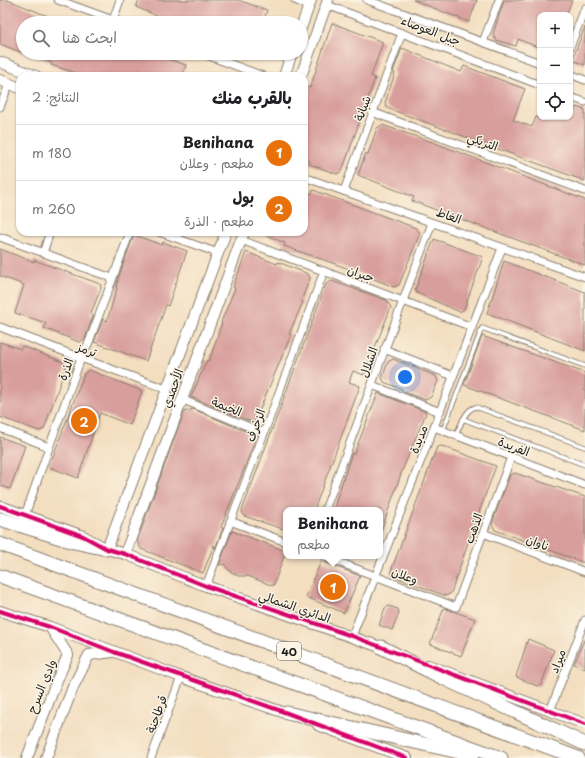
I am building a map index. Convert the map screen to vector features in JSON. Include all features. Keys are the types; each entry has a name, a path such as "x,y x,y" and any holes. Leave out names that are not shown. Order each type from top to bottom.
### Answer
{"highway":[{"path":"0,519 74,542 107,549"},
{"name":"40","path":"0,544 578,758"},
{"name":"40","path":"0,576 501,758"},
{"path":"381,647 443,678 585,744"},
{"path":"287,713 485,758"}],"street":[{"path":"58,0 102,16"},
{"path":"114,16 120,0"},
{"path":"295,0 311,2 306,16"},
{"name":"جبل العوصاء","path":"367,0 537,62"},
{"path":"483,42 499,0"},
{"name":"جبل العوصاء","path":"311,2 327,3 537,85"},
{"path":"308,56 327,3"},
{"path":"573,39 585,8"},
{"name":"شبانة","path":"344,191 402,33"},
{"path":"220,60 252,72"},
{"path":"285,72 290,60"},
{"path":"302,72 307,60"},
{"path":"0,62 26,72"},
{"path":"573,75 585,80"},
{"path":"0,108 4,82 16,86"},
{"path":"573,98 585,102"},
{"name":"التريكي","path":"372,112 585,191"},
{"name":"الغاط","path":"308,178 585,278"},
{"name":"الشلال","path":"325,507 432,223"},
{"path":"43,253 49,236"},
{"name":"الذرة","path":"25,515 81,358 89,342 128,236"},
{"path":"170,236 218,253"},
{"name":"الأحمدي","path":"107,549 224,236"},
{"name":"جبران","path":"243,236 324,271 472,327"},
{"name":"الأحمدي","path":"125,554 181,399 243,236"},
{"path":"0,237 112,278"},
{"name":"مديدة","path":"383,558 502,248"},
{"name":"الزخرف","path":"206,586 324,271"},
{"name":"ترمز","path":"0,327 166,389"},
{"path":"384,349 453,376"},
{"path":"372,385 440,412"},
{"name":"الخيمة","path":"181,399 264,433"},
{"name":"الفريدة","path":"434,427 585,485"},
{"path":"0,428 49,446"},
{"name":"الذهب","path":"456,607 511,457"},
{"name":"الدائري الشمالي","path":"0,506 83,536 107,549 125,554 206,586 352,636 585,724"},
{"path":"230,521 283,541"},
{"name":"ناوان","path":"483,533 585,572"},
{"name":"وعلان","path":"331,559 456,607"},
{"name":"مديدة","path":"352,636 383,559"},
{"path":"0,610 50,627 181,677 287,713 407,758"},
{"name":"ميراد","path":"550,710 585,620"},
{"name":"وادي السرح","path":"27,758 68,655 50,627"},
{"path":"46,758 73,687 89,655 114,652"},
{"name":"قرطاجنة","path":"152,758 181,677"},
{"path":"57,680 73,687"}],"lane":[{"path":"443,430 482,328 585,366"},
{"path":"456,435 463,419 472,408 476,407 585,447"},
{"path":"463,419 585,465"}],"building":[{"path":"0,0 13,2 48,16 16,16 16,50 0,44"},
{"path":"139,0 238,0 267,10 265,16 157,16 136,7"},
{"path":"413,0 477,0 469,22"},
{"path":"504,0 572,0 567,12 537,12 537,47 518,39 516,46 496,40 493,34"},
{"path":"332,23 383,42 371,76 375,78 342,171 337,174 309,164 308,88 310,88"},
{"path":"585,27 585,65 573,60"},
{"path":"402,48 461,72 464,66 525,89 513,120 532,127 536,117 537,120 573,120 573,114 576,107 585,110 585,181 387,108 385,103 395,73 393,72"},
{"path":"44,60 171,60 186,65 183,72 73,72 51,65 52,63"},
{"path":"382,125 435,143 585,200 585,265 412,201 414,197 358,175 366,153 368,154 377,128"},
{"path":"313,190 416,228 420,233 399,285 394,287 344,267 284,246 285,243 268,236 308,236 308,192 312,194"},
{"path":"134,236 162,245 163,242 187,251 168,306 166,305 146,361 94,342 103,319 107,321 120,273"},
{"path":"434,239 483,257 464,309 460,312 417,293 415,290"},
{"path":"0,249 100,284 101,288 91,313 93,316 85,339 79,342 44,328 46,323 15,313 24,285 0,276"},
{"path":"246,252 277,264 278,262 308,274 310,278 301,301 303,302 289,334 291,335 254,423 191,397 207,360 209,361"},
{"path":"504,261 585,292 585,351 487,313"},
{"path":"332,281 386,300 391,307 364,375 353,371 349,382 360,386 315,507 283,507 283,529 244,516 242,511 326,284"},
{"path":"482,336 585,373 585,430 464,385"},
{"path":"0,342 21,349 22,346 63,362 66,366 44,429 39,431 0,417"},
{"path":"393,359 436,376 438,381 431,397 425,400 384,382 382,378 388,362"},
{"path":"89,370 142,391 130,425 100,413 78,478 49,467 84,374"},
{"path":"378,393 426,413 402,471 383,525 383,507 334,507 352,453 354,454"},
{"path":"193,409 252,434 255,441 221,527 223,528 215,549 214,545 203,573 141,549 137,541 184,412"},
{"path":"0,437 25,446 10,489 0,485"},
{"path":"442,446 496,466 451,593 446,596 393,576 391,571 437,447"},
{"path":"515,473 585,497 585,563 495,530 492,524 510,475"},
{"path":"232,531 283,550 283,559 273,586 248,576 238,576 230,571 224,564 219,565"},
{"path":"321,561 360,576 344,613 306,597"},
{"path":"389,606 398,609 399,613 392,630 379,625 385,608"},
{"path":"444,608 475,619 461,656 430,644"},
{"path":"585,638 585,669 574,664"},
{"path":"528,639 554,650 541,685 537,686 516,677"}],"cycle path":[{"path":"0,506 83,536 107,549 125,554 206,586 352,636 585,724"},
{"path":"0,611 50,627 114,652 287,713 407,758"}],"place":[{"name":"بول","path":"84,421"},
{"name":"Benihana","path":"333,587"}]}
